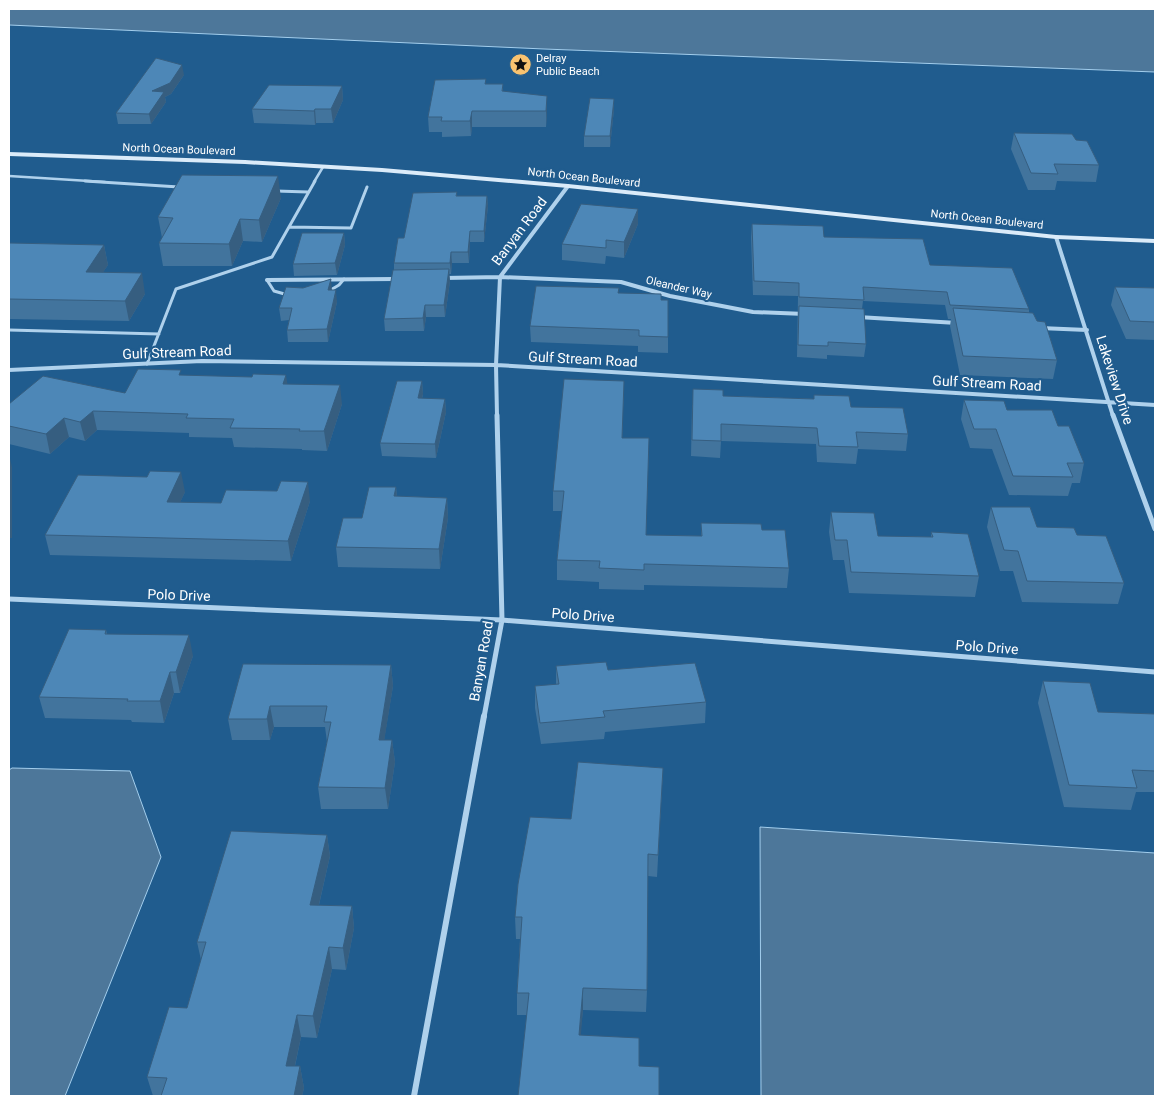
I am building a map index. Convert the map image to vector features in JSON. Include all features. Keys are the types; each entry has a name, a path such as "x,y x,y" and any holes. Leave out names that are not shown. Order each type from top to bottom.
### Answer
{"main road":[{"name":"North Ocean Boulevard","path":"9,154 323,167 568,186 1056,237 1155,242"}],"street":[{"name":"Banyan Road","path":"414,1096 502,620 496,365 500,277 568,186"},
{"name":"Lakeview Drive","path":"1056,237 1087,330 1108,402 1155,529"},
{"name":"Oleander Way","path":"441,278 500,277 621,282 670,296 754,312 810,315"},
{"path":"267,280 402,279"},
{"path":"848,316 968,324"},
{"path":"1037,328 1087,330"},
{"name":"Gulf Stream Road","path":"9,370 202,361 496,365 1155,405"},
{"name":"Polo Drive","path":"9,599 502,620 1155,672"}],"lane":[{"path":"147,364 176,289 272,257 323,167"},
{"path":"9,176 184,188"},
{"path":"289,227 352,228 366,187"},
{"path":"270,191 308,192"},
{"path":"267,280 268,286 274,291 295,297"},
{"path":"326,292 344,280"},
{"path":"9,330 159,334"}],"water":[{"path":"9,9 1155,9 1155,72 544,49 9,25"},
{"path":"12,768 130,771 161,857 65,1096 9,1096 9,770"},
{"path":"760,827 1155,853 1155,1096 761,1096"}],"building":[{"path":"156,58 182,65 170,83 152,91 164,92 149,114 116,113"},
{"path":"486,79 485,84 503,84 502,91 547,96 546,111 472,111 470,121 441,121 442,117 428,117 435,80"},
{"path":"269,85 342,86 331,109 315,109 314,111 252,109"},
{"path":"590,98 614,99 610,136 584,136"},
{"path":"1014,133 1072,134 1076,140 1087,141 1099,165 1054,164 1058,174 1031,173"},
{"path":"182,175 278,176 259,220 240,219 229,244 159,243 173,218 158,217"},
{"path":"457,192 456,196 487,196 484,231 470,231 468,252 451,252 450,263 394,263 398,238 404,238 413,193"},
{"path":"581,204 638,209 624,242 606,240 606,248 562,244"},
{"path":"752,224 823,226 824,237 923,239 930,265 1012,268 1029,309 950,305 947,292 863,287 864,300 799,297 799,283 754,281"},
{"path":"302,233 344,233 335,263 293,264"},
{"path":"9,243 104,245 86,272 142,273 125,301 9,299"},
{"path":"449,269 444,305 425,305 423,318 384,319 393,270"},
{"path":"331,279 328,290 336,290 327,329 287,330 292,308 279,308 286,287 303,288"},
{"path":"536,286 619,288 618,293 661,294 661,300 668,300 668,337 639,336 639,330 530,326"},
{"path":"1115,287 1155,288 1155,322 1130,321"},
{"path":"799,306 864,309 866,344 828,342 828,346 798,345"},
{"path":"953,308 1033,313 1037,321 1045,322 1057,360 963,356"},
{"path":"138,369 181,370 179,375 252,377 253,374 286,375 283,384 340,385 324,431 230,428 234,419 186,418 188,414 93,411 80,422 64,418 46,434 9,426 9,404 43,376 125,393"},
{"path":"564,379 624,381 622,438 649,438 646,535 702,536 701,523 761,524 762,530 785,530 789,568 644,564 644,570 599,568 600,561 557,560 564,491 553,491"},
{"path":"397,381 422,381 418,398 445,399 435,444 380,443"},
{"path":"693,389 723,390 723,396 814,399 814,395 849,396 851,407 903,408 908,434 856,432 858,447 819,446 817,428 721,424 721,441 692,440"},
{"path":"964,400 1004,401 1007,410 1052,410 1058,426 1069,426 1084,463 1067,463 1073,477 1013,476 996,429 974,429"},
{"path":"150,471 181,472 167,502 221,503 226,490 277,491 281,481 308,482 288,541 45,535 78,475 147,477"},
{"path":"369,487 396,487 394,496 447,498 439,549 336,547 343,518 362,518"},
{"path":"991,507 1030,507 1037,527 1074,528 1077,535 1106,536 1124,583 1027,581 1018,551 1004,550"},
{"path":"831,512 874,513 878,536 933,537 931,532 968,534 979,576 851,572 847,540 835,540"},
{"path":"69,629 106,630 105,634 189,635 176,672 170,672 160,701 39,697"},
{"path":"606,662 608,670 695,663 706,702 603,711 605,717 540,723 535,686 559,684 556,666"},
{"path":"243,664 391,665 379,740 392,740 385,788 318,787 331,722 324,722 327,706 270,706 267,719 228,719"},
{"path":"1043,681 1090,683 1098,712 1155,714 1155,771 1132,770 1137,788 1069,785"},
{"path":"578,762 663,768 658,855 648,854 647,990 583,988 579,1035 639,1038 639,1066 659,1067 659,1096 518,1096 529,993 517,993 522,917 515,917 518,884 530,817 571,819"},
{"path":"231,831 327,835 310,905 352,906 343,948 329,947 313,1016 297,1015 286,1066 300,1066 294,1096 161,1096 167,1078 147,1077 169,1007 187,1008 206,942 197,942"}],"place":[{"name":"Delray Public Beach","path":"520,64"}]}
